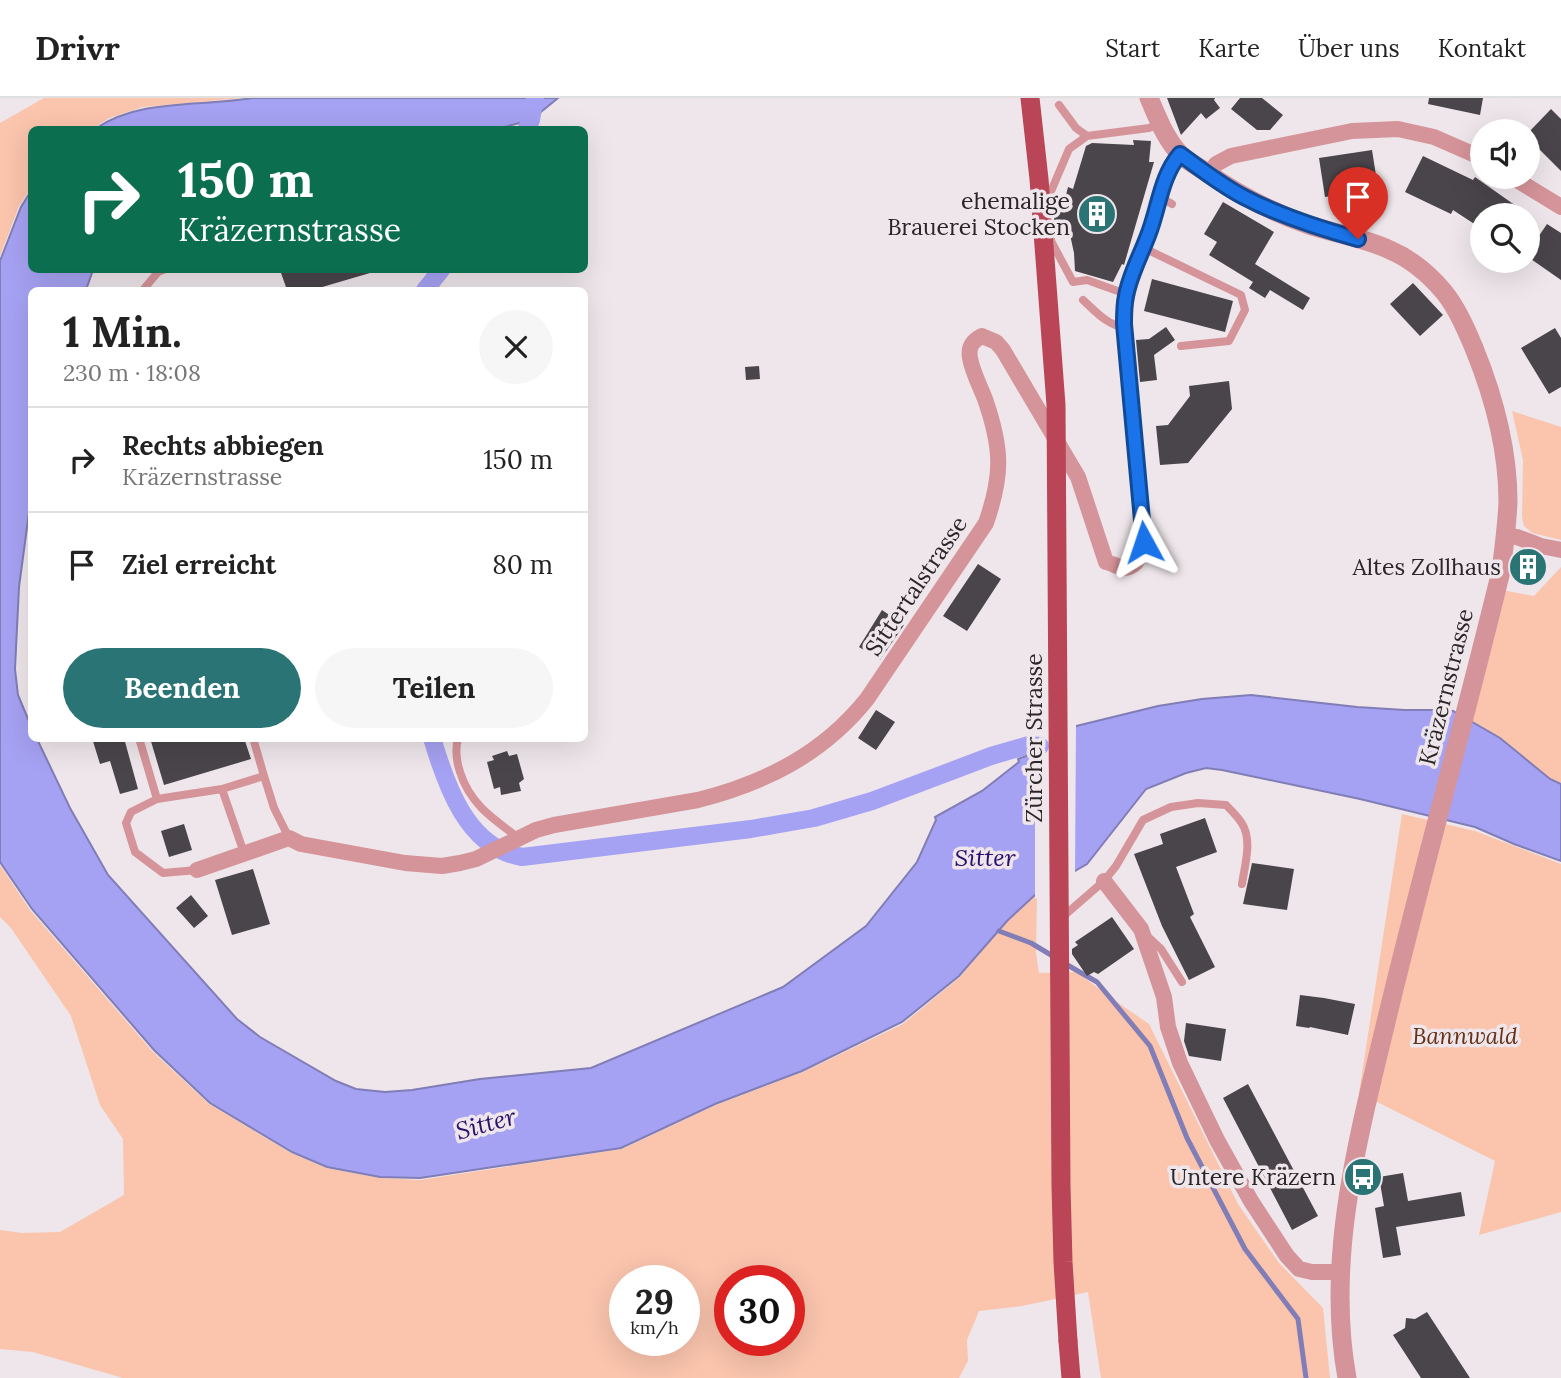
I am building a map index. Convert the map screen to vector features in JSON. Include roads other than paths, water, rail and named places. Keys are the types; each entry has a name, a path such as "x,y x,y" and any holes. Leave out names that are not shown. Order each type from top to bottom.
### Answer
{"main road":[{"name":"Zürcher Strasse","path":"1031,98 1056,405 1061,1186 1071,1378"}],"street":[{"name":"Kräzernstrasse","path":"1149,98 1180,154 1223,185 1276,212 1389,249 1421,268 1445,294 1470,339 1485,374 1503,445 1508,501 1501,571 1369,1092 1344,1225 1339,1272 1340,1321 1347,1378"},
{"path":"1209,175 1216,164 1231,156 1352,131 1398,129 1434,137 1470,153"},
{"name":"Sittertalstrasse","path":"289,838 301,845 423,866 460,863 486,854 536,830 554,825 698,800 744,786 768,776 820,745 851,719 867,699 986,523 995,498 999,471 997,439 970,359 970,347 974,340 982,336 989,338 1003,350 1078,477 1106,562 1124,568 1138,561 1144,542 1124,327 1126,294 1166,201 1165,178 1171,164 1180,154"},
{"path":"1531,189 1561,207"},
{"path":"1506,536 1561,550"},
{"path":"197,870 289,838"},
{"path":"1104,881 1141,929 1164,997 1167,1027 1180,1063 1217,1140 1251,1201 1287,1256 1299,1269 1339,1272"}],"lane":[{"path":"1059,106 1076,128 1087,135"},
{"path":"1126,294 1087,280 1073,282 1051,241 1049,196 1069,149 1087,135 1161,124"},
{"path":"1144,248 1241,295 1245,310 1229,341 1181,346"},
{"path":"146,287 157,273"},
{"path":"1083,300 1116,327 1124,327"},
{"path":"140,742 157,799"},
{"path":"254,742 274,808 289,838"},
{"path":"457,742 455,752 465,787 476,803 514,840"},
{"path":"197,870 163,873 135,852 126,823 131,812 157,799 222,789 264,776"},
{"path":"222,789 244,853"},
{"path":"1051,942 1066,914 1104,881 1116,866 1143,820 1171,807 1198,803 1226,805 1242,822 1247,835 1247,850 1242,884"},
{"path":"1141,929 1161,949 1182,982"}],"water":[{"path":"252,98 558,98 531,120 508,126 100,126 131,112 151,108"},
{"name":"Sitter","path":"28,196 28,273 92,273 87,287 28,287 28,520 19,587 15,669 18,695 28,719 28,742 38,742 70,808 108,875 237,1019 260,1037 336,1081 356,1089 385,1092 591,1068 783,987 866,926 917,862 935,817 982,791 1019,762 1018,759 1031,754 1056,731 1158,706 1251,695 1357,707 1453,711 1500,738 1550,779 1561,784 1561,861 1475,827 1360,799 1206,768 1146,789 1087,864 1037,893 1007,921 959,976 902,1022 802,1071 715,1104 621,1148 420,1178 380,1177 327,1167 292,1152 210,1103 154,1050 32,909 0,862 0,261"}],"waterway":[{"path":"528,126 535,98"},
{"path":"427,287 439,273"},
{"path":"433,742 452,794 473,828 503,851 522,857 751,829 814,818 872,801 991,756 1029,745 1040,746"},
{"path":"999,931 1031,943 1056,958"},
{"path":"1064,963 1097,982 1150,1046 1187,1138 1245,1249 1298,1319 1306,1378"}],"place":[{"name":"ehemalige Brauerei Stocken","path":"1097,214"},
{"name":"Altes Zollhaus","path":"1528,567"},
{"name":"Untere Kräzern","path":"1363,1177"}],"park label":[{"name":"Bannwald","path":"1465,1036"}]}
